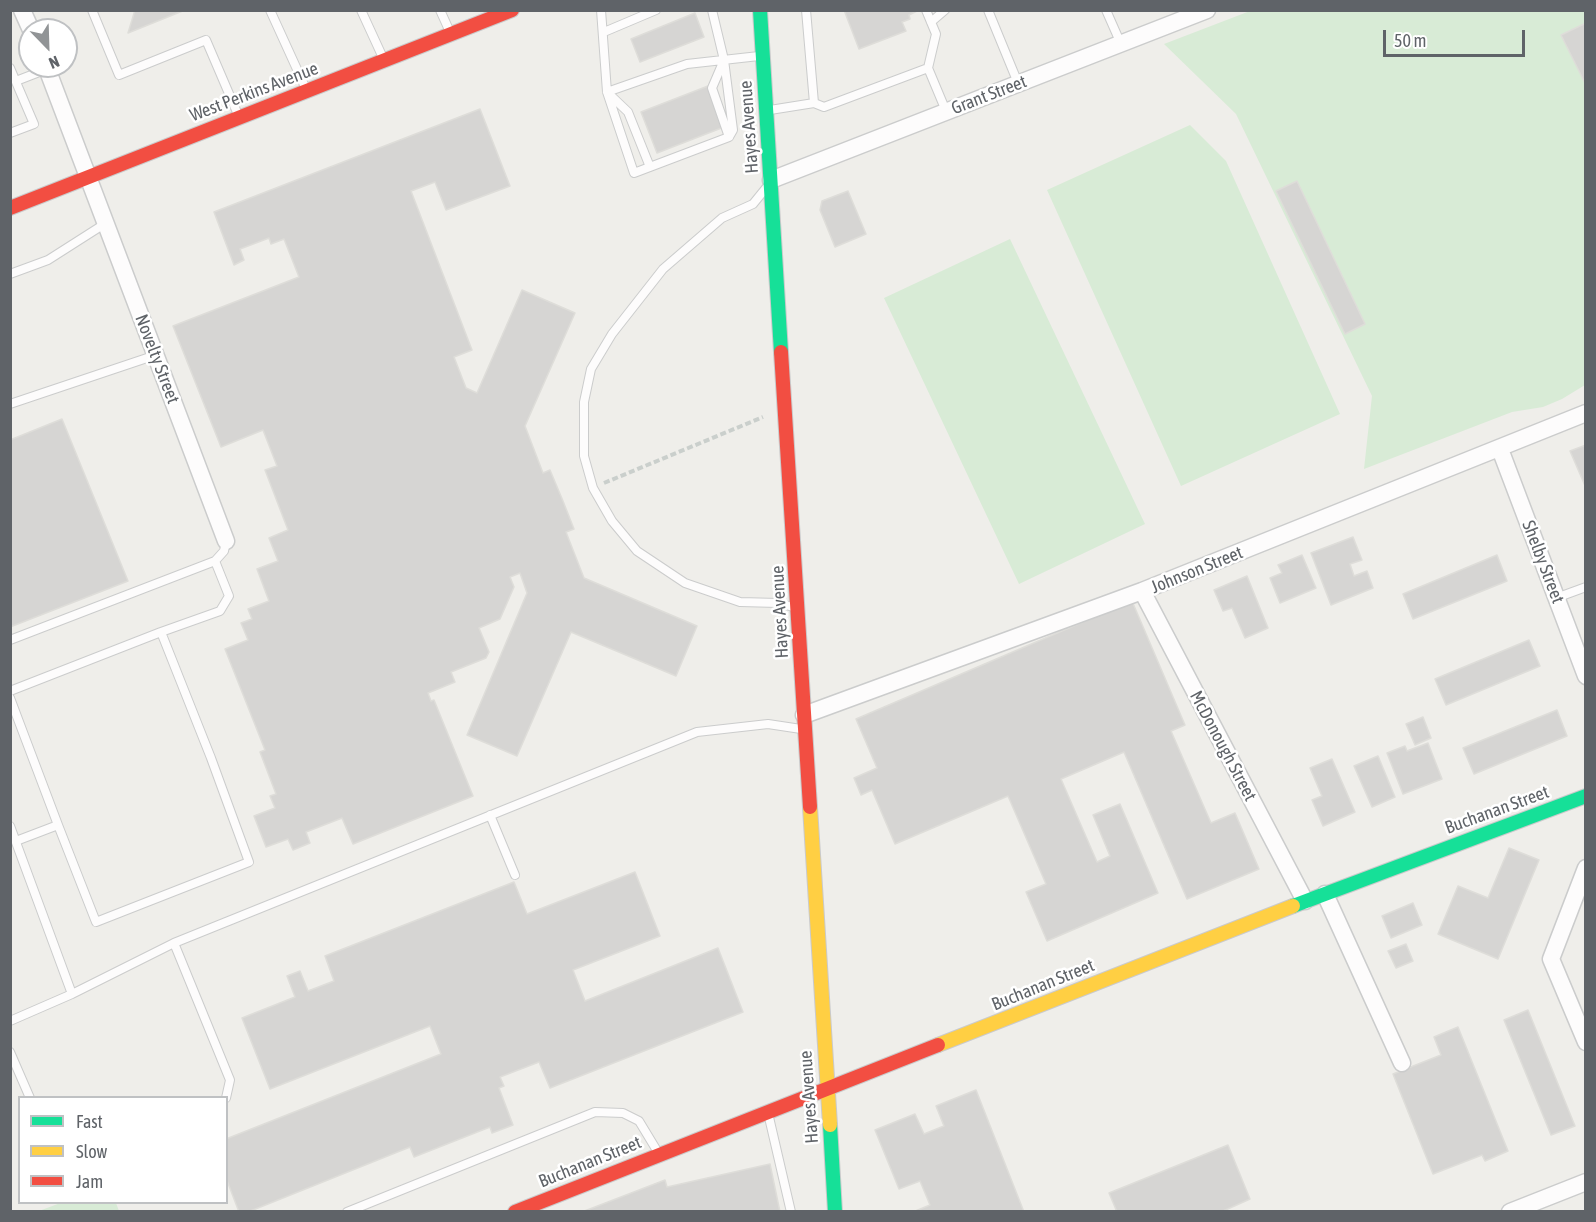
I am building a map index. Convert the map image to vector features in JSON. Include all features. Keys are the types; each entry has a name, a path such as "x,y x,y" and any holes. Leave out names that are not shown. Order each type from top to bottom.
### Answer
{"main road":[{"name":"West Perkins Avenue","path":"10,208 512,10"},
{"name":"Hayes Avenue","path":"760,10 835,1212"},
{"name":"Buchanan Street","path":"515,1212 1325,894 1586,796"}],"street":[{"name":"Grant Street","path":"771,180 1207,10"},
{"name":"Novelty Street","path":"50,78 226,541"},
{"name":"Johnson Street","path":"804,722 1142,591 1586,413"},
{"name":"Shelby Street","path":"1500,449 1586,676"},
{"name":"McDonough Street","path":"1142,591 1305,902"},
{"path":"1586,868 1551,959 1586,1042"},
{"path":"1325,894 1402,1063"},
{"path":"1510,1212 1586,1182"}],"lane":[{"path":"92,10 119,75 206,40 239,117"},
{"path":"270,10 307,91"},
{"path":"362,10 384,60"},
{"path":"440,10 451,34"},
{"path":"601,10 607,92 634,173 729,137 733,130 724,60 712,10"},
{"path":"604,32 656,10"},
{"path":"806,10 813,103"},
{"path":"926,10 936,34 928,68 946,111"},
{"path":"931,22 945,10"},
{"path":"988,10 1018,83"},
{"path":"1106,10 1121,44"},
{"path":"607,92 687,64 762,55"},
{"path":"724,60 712,88 729,137"},
{"path":"10,68 34,124 10,133"},
{"path":"767,111 813,103 824,107 928,68"},
{"path":"16,81 22,78"},
{"path":"607,92 628,112 650,166"},
{"path":"771,180 753,204 722,218 663,270 612,334 591,369 584,402 584,456 594,488 612,521 637,551 686,583 740,602 778,603 798,607"},
{"path":"10,274 48,260 106,222"},
{"path":"10,404 156,355"},
{"path":"10,640 215,561 224,551 226,541"},
{"path":"10,690 220,611 229,597 215,561"},
{"path":"1556,598 1586,587"},
{"path":"10,698 96,922 249,862 211,758 160,632"},
{"path":"10,1021 72,994 174,943 697,732 804,722"},
{"path":"490,815 516,875"},
{"path":"16,841 58,825"},
{"path":"10,826 72,994"},
{"path":"174,943 230,1080 226,1096"},
{"path":"10,1052 29,1096"},
{"path":"347,1212 596,1112 623,1113 639,1122 659,1154"},
{"path":"768,1113 791,1212"}],"path":[{"path":"594,488 767,415"}],"green space":[{"path":"1250,11 1585,11 1585,385 1543,407 1512,412 1364,469 1372,396 1236,114 1164,44"},
{"path":"1190,125 1226,161 1340,414 1181,486 1047,190"},
{"path":"1010,239 1145,524 1019,584 884,298"},
{"path":"58,1204 116,1204 119,1211 39,1211"}],"building":[{"path":"135,10 185,10 128,33"},
{"path":"844,10 919,10 909,15 910,19 902,22 906,31 859,49"},
{"path":"695,13 704,37 640,62 631,39"},
{"path":"1586,23 1586,85 1561,35"},
{"path":"708,86 724,127 657,153 641,112"},
{"path":"480,109 510,186 446,210 435,182 411,191 472,350 454,357 466,388 477,393 522,290 575,313 525,426 543,473 550,470 574,529 566,532 584,578 697,626 676,676 571,632 517,756 467,735 527,593 520,573 510,577 514,587 500,619 479,628 489,652 486,658 451,672 455,682 428,693 431,701 434,700 473,796 353,844 342,818 306,832 310,843 293,850 288,839 266,847 254,816 275,808 270,796 276,794 260,752 265,750 225,649 248,640 241,623 252,619 248,609 269,601 257,569 278,561 269,538 288,530 265,470 277,466 263,430 221,447 173,326 299,277 284,239 271,244 269,238 240,249 244,260 234,265 214,212"},
{"path":"1297,181 1365,324 1345,334 1276,191"},
{"path":"848,191 866,234 835,247 820,210 822,201"},
{"path":"62,419 128,581 10,627 10,440"},
{"path":"1586,445 1586,488 1570,451"},
{"path":"1353,537 1362,560 1350,564 1354,576 1367,571 1373,588 1331,605 1311,553"},
{"path":"1302,555 1316,588 1280,603 1270,578 1282,573 1278,565"},
{"path":"1497,555 1507,581 1413,619 1403,594"},
{"path":"1247,576 1268,628 1245,638 1232,608 1223,611 1214,590"},
{"path":"1132,601 1185,725 1171,731 1211,823 1235,813 1259,869 1187,899 1124,752 1061,779 1097,862 1110,856 1093,815 1120,804 1158,893 1047,941 1026,892 1046,884 1008,796 895,844 872,790 861,795 854,778 877,768 856,719"},
{"path":"1529,640 1540,666 1446,705 1435,679"},
{"path":"1557,710 1567,736 1474,774 1463,748"},
{"path":"1423,717 1431,738 1415,745 1406,724"},
{"path":"1428,743 1442,779 1403,794 1387,753 1405,746 1407,751"},
{"path":"1378,756 1395,797 1372,807 1354,766"},
{"path":"1332,759 1355,812 1323,826 1312,800 1322,796 1310,768"},
{"path":"1509,848 1539,860 1498,959 1438,934 1458,886 1488,898"},
{"path":"635,872 660,936 573,970 585,1001 718,948 743,1012 550,1088 539,1062 500,1077 504,1086 499,1088 513,1125 492,1133 490,1127 414,1157 410,1147 248,1212 239,1212 228,1183 228,1138 441,1054 430,1026 270,1089 242,1018 295,997 287,976 300,971 308,991 334,981 325,956 514,882 527,914"},
{"path":"1413,903 1422,925 1391,938 1382,916"},
{"path":"1406,944 1413,961 1396,968 1388,951"},
{"path":"1528,1010 1575,1126 1551,1135 1504,1020"},
{"path":"1458,1027 1508,1151 1485,1161 1482,1155 1433,1174 1393,1074 1441,1055 1434,1037"},
{"path":"976,1090 1024,1212 913,1212 930,1205 920,1181 899,1189 875,1130 915,1114 924,1134 944,1126 936,1106"},
{"path":"1228,1145 1250,1199 1221,1212 1117,1212 1109,1193"},
{"path":"770,1164 780,1212 582,1212 665,1180 667,1187"}],"traffic: fast":[{"path":"760,10 781,352"},
{"path":"1293,906 1586,796"},
{"path":"830,1125 835,1212"}],"traffic: slow":[{"path":"810,807 830,1125"},
{"path":"938,1045 1293,906"}],"traffic: jam":[{"path":"10,208 512,10"},
{"path":"781,352 810,807"},
{"path":"515,1212 938,1045"}]}
